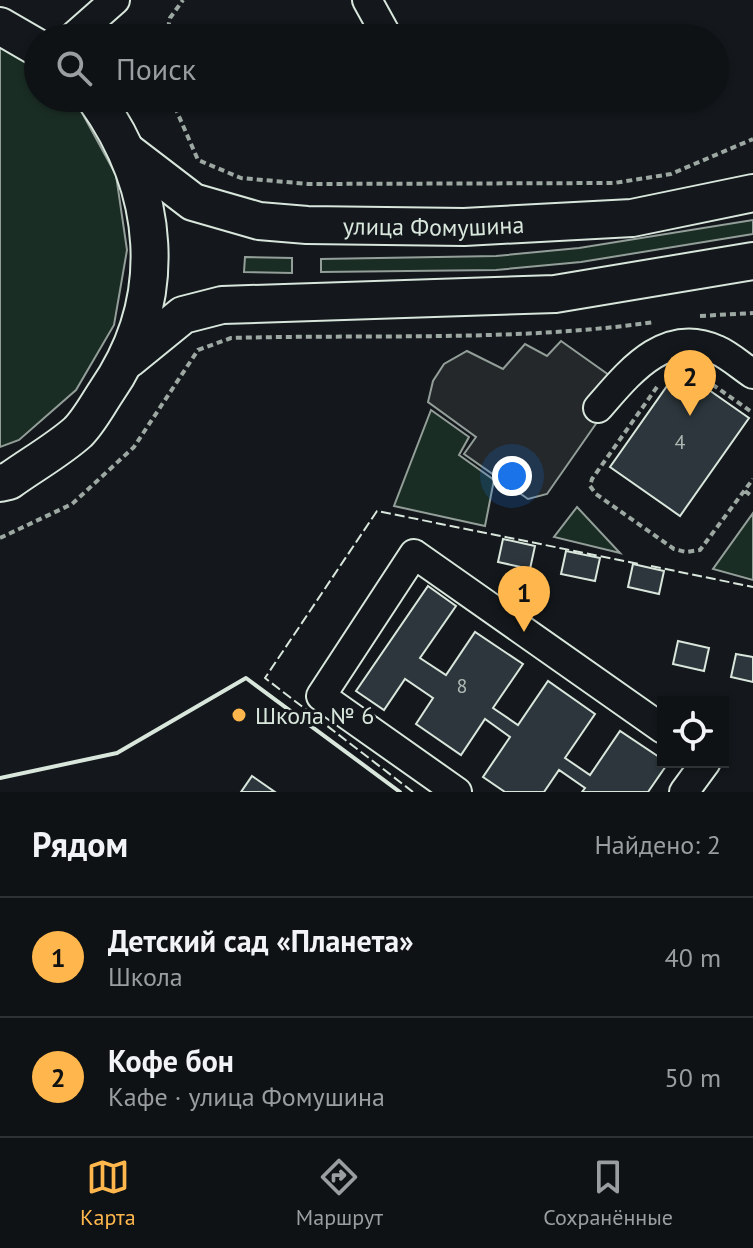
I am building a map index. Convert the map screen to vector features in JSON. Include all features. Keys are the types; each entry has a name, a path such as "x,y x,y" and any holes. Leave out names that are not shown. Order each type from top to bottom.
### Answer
{"main road":[{"path":"0,26 24,40"},
{"path":"104,112 129,153 149,221 149,291 129,359"},
{"name":"улица Фомушина","path":"129,153 193,202 259,221 307,225 464,227 632,218 753,193"},
{"path":"0,483 9,481 80,430 129,359 183,315 222,305 555,294 753,261"}],"lane":[{"path":"88,24 115,0"},
{"path":"367,0 380,24"},
{"path":"598,408 641,359 665,348 691,345 716,349 753,374"},
{"path":"457,792 321,696 414,554 657,725"},
{"path":"684,792 702,768"}],"path":[{"path":"169,24 183,0"},
{"path":"177,112 198,160 241,178 308,184 614,183 671,174 753,139"},
{"path":"686,318 753,313"},
{"path":"0,538 72,504 134,447 198,350 231,338 490,338 579,333 655,322"},
{"path":"695,372 753,413"},
{"path":"662,380 592,479 590,486 596,494 674,549 686,552 700,550 753,479"},
{"path":"745,491 753,497"}],"green space":[{"path":"0,47 24,58 24,112 82,112 116,175 127,250 114,325 76,390 19,440 0,447"},
{"path":"753,220 753,234 581,262 496,270 321,272 321,259 496,256 579,248"},
{"path":"245,257 292,258 292,273 244,272"},
{"path":"431,410 469,437 459,455 494,480 485,526 394,506"},
{"path":"577,507 620,553 554,537"},
{"path":"753,513 753,580 713,569"}],"shaded area":[{"path":"561,341 623,385 547,494 528,499 464,454 476,437 428,402 433,381 444,364 467,351 503,369 525,344 547,356"}],"building":[{"path":"679,369 749,418 680,516 610,467"},
{"path":"503,539 535,546 530,569 498,562"},
{"path":"566,551 600,558 595,581 561,574"},
{"path":"633,564 664,571 659,594 628,587"},
{"path":"428,586 456,606 420,658 446,675 475,632 523,664 493,708 518,725 548,681 595,714 565,758 590,775 620,731 657,756 657,768 665,768 648,792 582,792 585,788 559,770 544,792 505,792 483,777 510,737 485,719 461,755 416,724 433,698 405,679 384,710 356,691"},
{"path":"678,641 709,648 704,671 673,664"},
{"path":"736,654 753,657 753,682 731,677"},
{"path":"252,776 275,792 241,792"}],"fence":[{"path":"413,792 265,678 377,511 639,564"},
{"path":"651,566 753,587"}],"wall":[{"path":"0,778 117,753 246,678 400,792"}],"place":[{"name":"Кофе бон","path":"690,416"},
{"name":"Детский сад «Планета»","path":"524,632"},
{"name":"Школа № 6","path":"239,715"}]}
